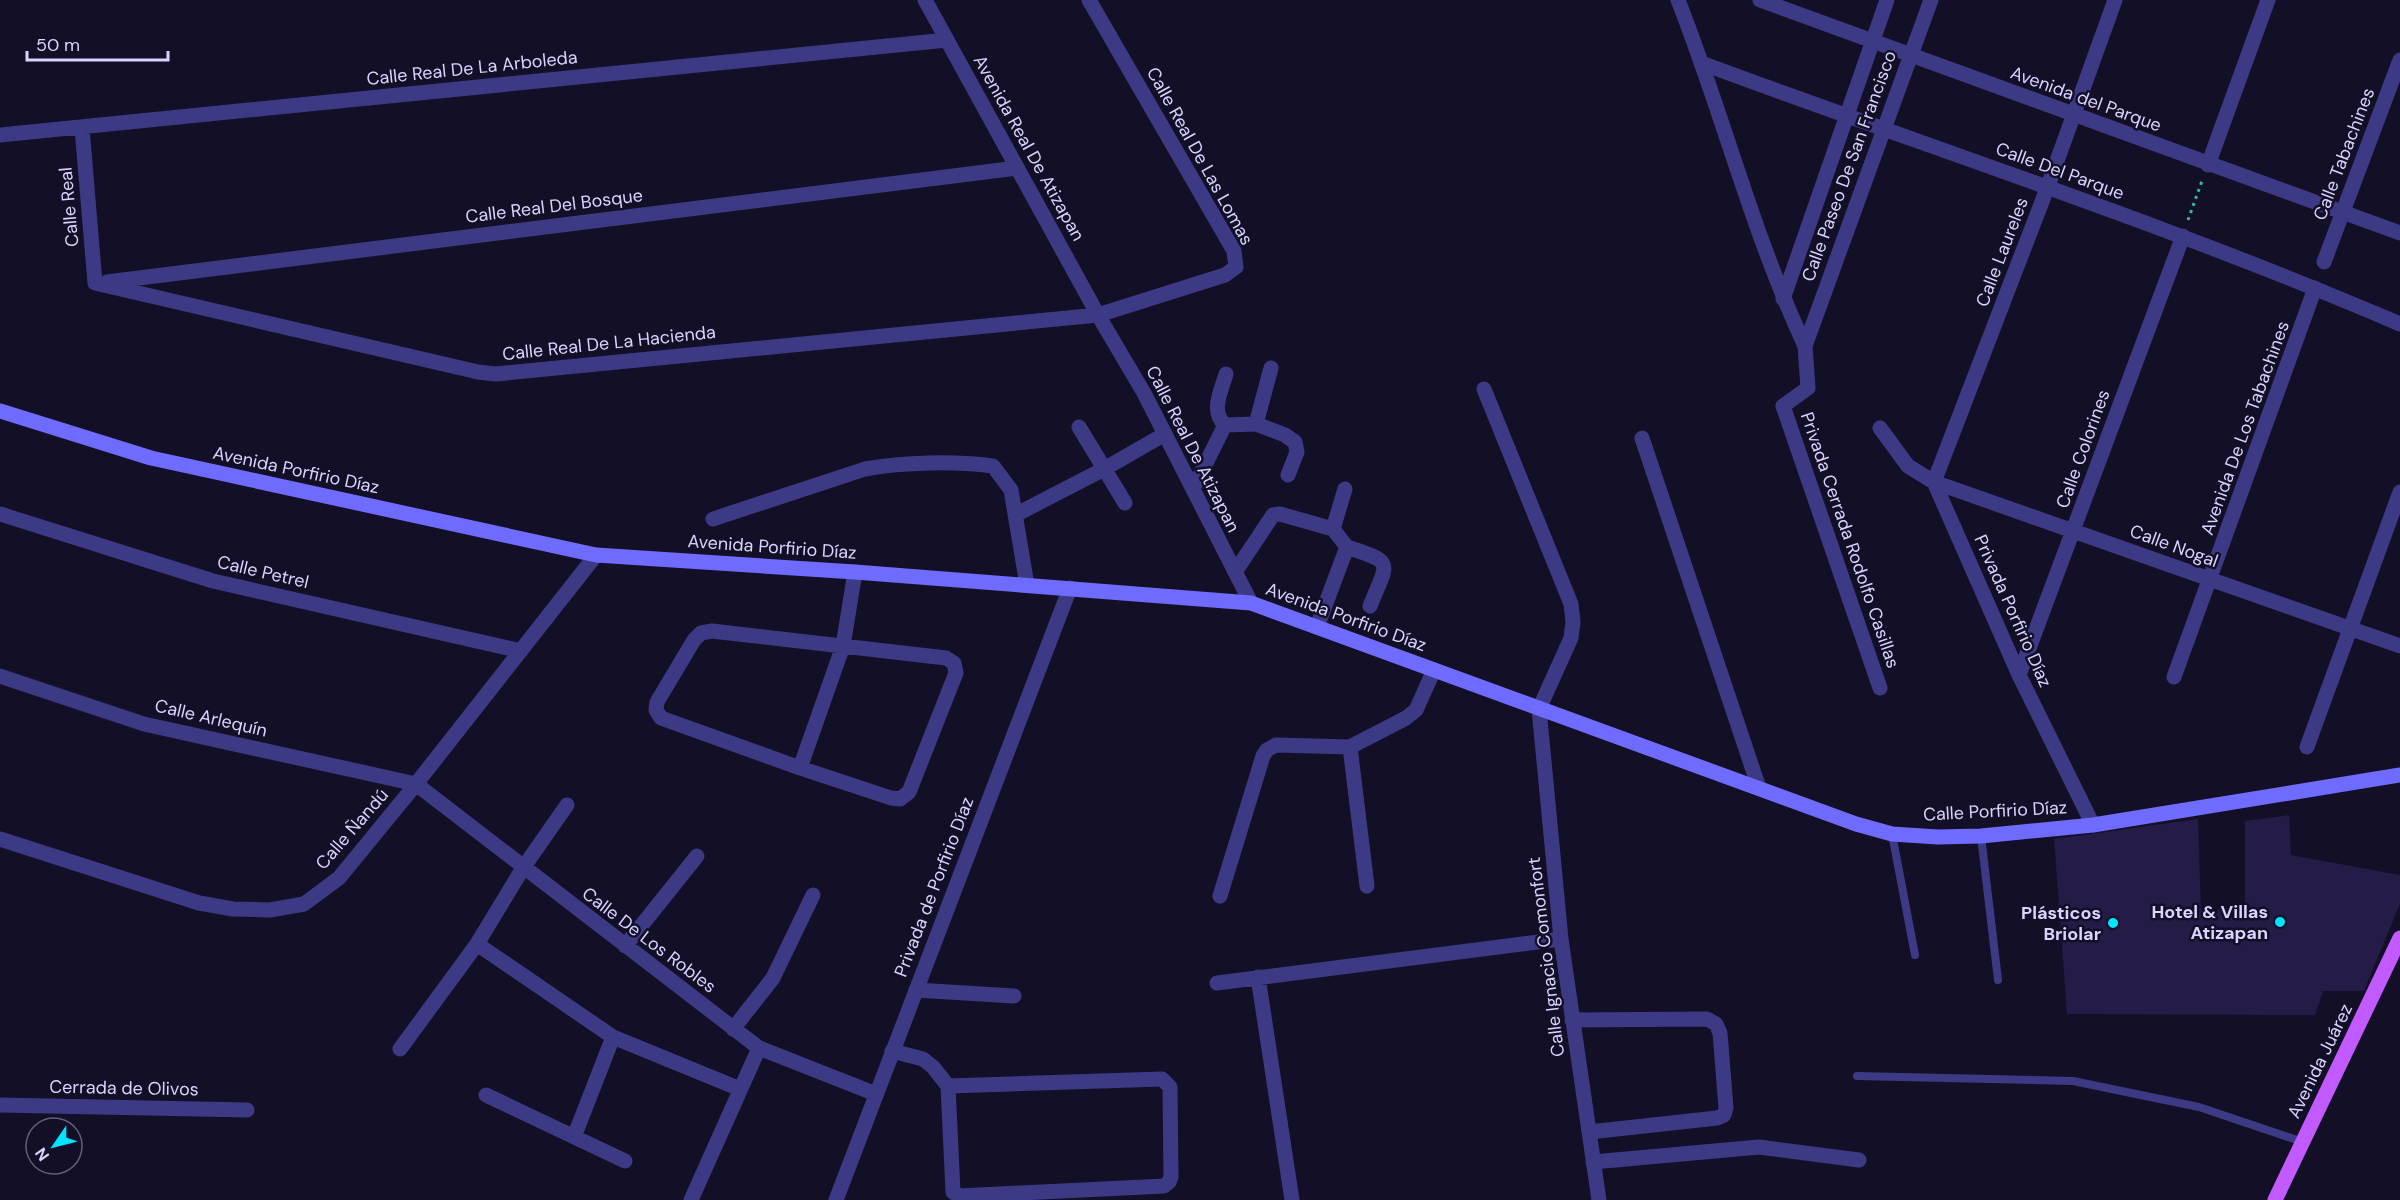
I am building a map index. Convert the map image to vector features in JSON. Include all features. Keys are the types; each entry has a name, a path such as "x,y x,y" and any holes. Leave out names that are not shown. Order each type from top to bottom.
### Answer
{"main road":[{"name":"Avenida Porfirio Díaz","path":"0,411 151,458 596,555 855,572 1251,603 1539,709"},
{"name":"Calle Porfirio Díaz","path":"1539,709 1856,824 1892,834 1938,837 1982,836 2093,825 2400,775"},
{"name":"Avenida Juárez","path":"2275,1200 2400,938"}],"street":[{"name":"Avenida Real De Atizapan","path":"925,0 1098,315"},
{"name":"Calle Real De Las Lomas","path":"1089,0 1234,251 1236,267 1225,275 1098,315"},
{"path":"1678,0 1704,64 1783,299 1805,346"},
{"name":"Avenida del Parque","path":"1760,0 2073,116 2400,233"},
{"name":"Calle Paseo De San Francisco","path":"1783,299 1887,0"},
{"name":"Calle Paseo De San Francisco","path":"1805,346 1931,0"},
{"name":"Calle Laureles","path":"1934,482 2048,186 2115,0"},
{"path":"2208,165 2268,0"},
{"name":"Calle Real De La Arboleda","path":"0,135 947,40"},
{"name":"Calle Tabachines","path":"2324,262 2400,60"},
{"name":"Calle Del Parque","path":"1704,64 1846,117 2048,186 2183,236 2400,324"},
{"name":"Calle Real","path":"82,128 95,284"},
{"name":"Calle Real Del Bosque","path":"95,284 1017,168"},
{"name":"Calle Colorines","path":"2019,675 2183,236"},
{"name":"Calle Real De La Hacienda","path":"95,284 478,372 496,374 1098,315"},
{"name":"Avenida De Los Tabachines","path":"2174,677 2211,581 2315,288"},
{"name":"Calle Real De Atizapan","path":"1098,315 1165,434 1251,603"},
{"name":"Privada Cerrada Rodolfo Casillas","path":"1805,346 1808,388 1783,406 1880,688"},
{"path":"1256,424 1271,368"},
{"path":"1227,374 1216,410 1219,419 1225,425 1256,424 1285,435 1295,442 1297,452 1288,475"},
{"path":"1484,389 1570,604 1574,622 1571,638 1539,709"},
{"path":"1193,489 1225,425"},
{"path":"1079,427 1125,503"},
{"path":"1880,428 1908,466 1934,482"},
{"path":"1017,514 1165,434"},
{"path":"1642,438 1759,788"},
{"path":"713,519 865,469 886,465 976,464 993,466 1011,490 1017,514 1027,585"},
{"name":"Calle Nogal","path":"1934,482 2400,646"},
{"name":"Privada Porfirio Díaz","path":"1934,482 2019,675 2093,825"},
{"path":"1333,529 1345,489"},
{"path":"2307,747 2400,492"},
{"name":"Calle Petrel","path":"0,514 213,581 521,651"},
{"path":"1235,572 1273,515 1280,514 1333,529 1347,547 1378,557 1383,561 1385,568 1370,606"},
{"path":"1317,627 1347,547"},
{"name":"Calle Ñandú","path":"0,839 199,903 233,909 270,910 304,904 339,878 596,555"},
{"path":"800,768 843,646 855,572"},
{"name":"Privada de Porfirio Díaz","path":"836,1200 1070,588"},
{"path":"712,631 843,646 946,658 954,663 956,673 909,792 900,799 800,768 661,718 656,710 657,702 694,640 701,633 712,631"},
{"path":"1220,896 1263,756 1267,750 1276,745 1350,747 1406,718 1416,710 1434,670"},
{"name":"Calle Arlequín","path":"0,676 144,724 416,784"},
{"name":"Calle Ignacio Comonfort","path":"1539,709 1561,939 1599,1200"},
{"path":"1350,747 1367,886"},
{"name":"Calle De Los Robles","path":"416,784 759,1048 876,1094"},
{"path":"400,1049 477,944 524,868 567,805"},
{"path":"625,946 697,856"},
{"path":"733,1029 773,978 813,895"},
{"path":"1216,983 1561,939"},
{"path":"477,944 613,1037 740,1089"},
{"path":"1258,978 1292,1200"},
{"path":"916,990 1014,996"},
{"path":"1572,1020 1707,1019 1716,1024 1720,1033 1726,1108 1724,1115 1717,1118 1588,1132"},
{"path":"574,1137 613,1037"},
{"path":"691,1200 759,1048"},
{"path":"892,1051 923,1059 933,1067 948,1086 953,1191 959,1197 1164,1186 1169,1182 1171,1177 1170,1087 1162,1079 948,1086"},
{"path":"486,1095 625,1161"},
{"name":"Cerrada de Olivos","path":"0,1105 247,1110"},
{"path":"1593,1162 1759,1148 1859,1160"}],"lane":[{"path":"1892,834 1915,955"},
{"path":"1982,836 1998,980"},
{"path":"1857,1076 2073,1081 2199,1107 2302,1142"}],"path":[{"path":"2183,236 2208,165"}],"building":[{"name":"Hotel & Villas Atizapan","path":"2289,815 2291,855 2400,875 2400,904 2364,991 2323,991 2315,1015 2067,1014 2054,839 2198,819 2201,911 2245,907 2245,821"}],"place":[{"name":"Hotel & Villas Atizapan","path":"2280,922"},
{"name":"Plásticos Briolar","path":"2113,923"}]}
